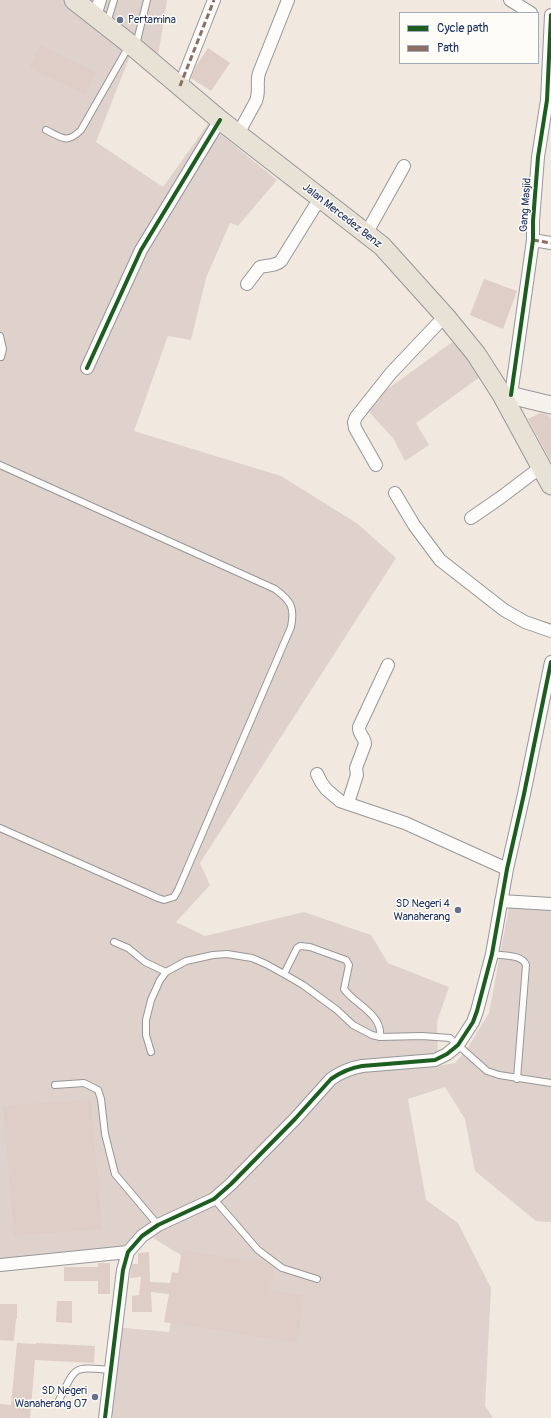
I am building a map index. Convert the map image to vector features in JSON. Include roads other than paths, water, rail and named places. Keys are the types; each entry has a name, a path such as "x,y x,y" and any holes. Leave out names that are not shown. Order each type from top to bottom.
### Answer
{"main road":[{"name":"Jalan Mercedez Benz","path":"74,0 100,14 132,46 220,120 382,246 445,316 506,394 551,485"}],"street":[{"path":"180,86 214,0"},
{"path":"238,134 256,101 258,95 257,78 288,0"},
{"path":"510,0 529,12"},
{"path":"539,17 551,22"},
{"name":"Gang Masjid","path":"506,394 533,240 538,157 547,100 551,22"},
{"path":"87,368 141,250 220,120"},
{"path":"366,234 404,166"},
{"path":"247,284 260,267 278,264 281,261 320,198"},
{"path":"533,240 551,243"},
{"path":"376,466 355,428 354,422 356,416 391,373 445,316"},
{"path":"506,394 551,405"},
{"path":"471,518 541,467"},
{"path":"395,493 414,525 440,560 504,610 525,622 551,631"},
{"path":"105,1418 123,1270 128,1252 142,1236 158,1225 214,1199 263,1152 337,1075 343,1071 362,1066 435,1060 447,1054 458,1045 473,1022 492,954 507,869 551,662"},
{"path":"348,803 357,775 356,768 365,744 359,727 388,666"},
{"path":"318,774 321,782 336,798 405,823 507,869"},
{"path":"502,901 551,904"},
{"path":"0,1266 128,1252"}],"lane":[{"path":"100,14 114,0"},
{"path":"46,130 66,139 71,139 78,133 132,46 147,0"},
{"path":"0,336 4,349 1,357"},
{"path":"0,828 158,898 164,900 174,897 291,627 294,616 289,600 274,589 1,467"},
{"path":"114,942 128,948 145,962 166,972"},
{"path":"284,974 297,948 300,946 310,947 346,960 350,966 344,989 376,1021 380,1030 380,1037"},
{"path":"151,1052 146,1035 146,1020 155,990 166,972 186,960 227,954 252,958 284,974 337,1010 353,1025 365,1032 380,1037 422,1036 450,1038 487,1071 517,1079 551,1084"},
{"path":"492,954 519,958 524,961 526,965 517,1079"},
{"path":"55,1085 84,1083 98,1090 101,1099 105,1134 115,1174 158,1225"},
{"path":"214,1199 258,1250 282,1268 317,1279"},
{"path":"59,1400 72,1375 77,1369 84,1368 111,1370"}],"place":[{"name":"Pertamina","path":"120,20"},
{"name":"SD Negeri 4 Wanaherang","path":"458,910"},
{"name":"SD Negeri Wanaherang 07","path":"95,1397"}]}
